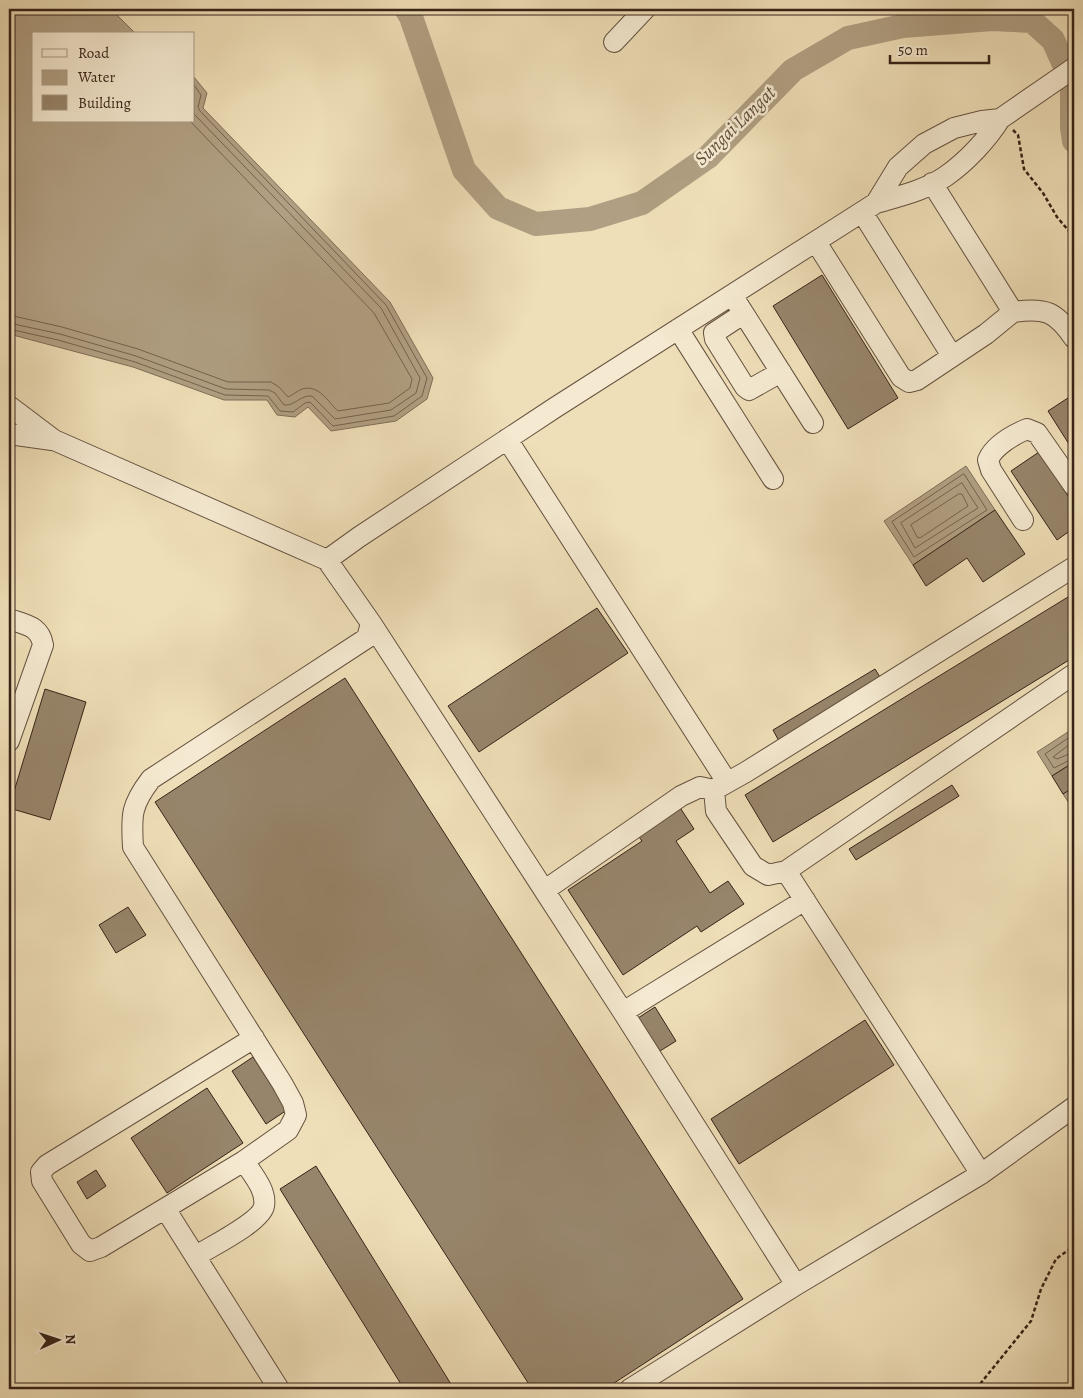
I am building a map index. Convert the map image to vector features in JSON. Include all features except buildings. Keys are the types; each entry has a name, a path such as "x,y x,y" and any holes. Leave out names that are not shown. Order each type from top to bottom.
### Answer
{"street":[{"path":"614,42 645,9"},
{"path":"328,560 507,439 869,208 917,191 946,176 1005,117 1074,68"},
{"path":"869,208 898,167 924,144 954,128 982,120 1005,117"},
{"path":"932,183 1013,312"},
{"path":"869,208 952,356"},
{"path":"816,242 901,377 909,382 917,380 986,334 1013,312 1032,309 1047,311 1062,320 1074,338"},
{"path":"732,295 813,423"},
{"path":"743,314 714,333 715,339 745,387 749,390 755,388 780,372"},
{"path":"678,329 773,479"},
{"path":"9,406 54,440 328,560 624,1012 796,1284"},
{"path":"1023,520 991,470 988,460 991,452 1018,433 1027,429 1037,433 1074,486"},
{"path":"9,434 54,440"},
{"path":"507,439 720,786 716,811 753,866 768,875 786,870 1074,674"},
{"path":"545,890 681,796 700,787 720,786 1074,567"},
{"path":"9,620 35,628 42,636 44,645 9,741"},
{"path":"254,1038 47,1165 40,1172 42,1181 81,1244 90,1251 166,1210 244,1161 288,1130 296,1115 293,1103 282,1083 254,1038 133,847 131,821 137,798 152,779 367,638 371,623"},
{"path":"786,870 981,1174"},
{"path":"624,1012 805,900"},
{"path":"630,1389 796,1284 981,1174 1074,1107"},
{"path":"196,1256 258,1218 264,1206 262,1189 244,1161"},
{"path":"166,1210 279,1389"}],"path":[{"path":"1005,117 1018,134 1024,169 1057,217 1074,237"},
{"path":"976,1389 1031,1321 1041,1289 1056,1258 1074,1246"}],"water":[{"path":"9,9 111,9 134,32 32,32 32,122 195,122 195,78 207,93 203,108 390,302 433,378 427,399 396,421 331,431 308,407 295,417 277,415 267,400 224,400 133,367 9,334"},
{"path":"966,466 995,510 913,565 884,521"},
{"path":"1074,728 1074,762 1052,776 1037,752"},
{"path":"1074,787 1074,811 1063,794"}],"waterway":[{"name":"Sungai Langat","path":"406,9 411,17 464,170 498,208 536,224 590,219 642,203 708,157 793,70 848,38 903,26 992,19 1032,21 1053,40 1072,82 1072,128 1074,141"}]}
